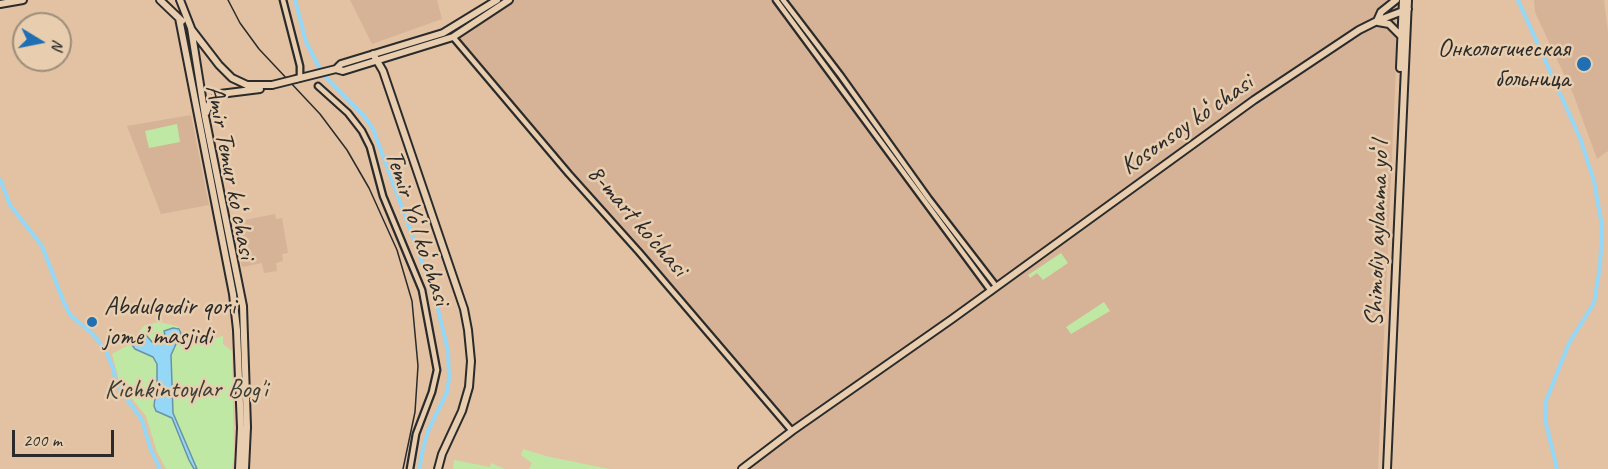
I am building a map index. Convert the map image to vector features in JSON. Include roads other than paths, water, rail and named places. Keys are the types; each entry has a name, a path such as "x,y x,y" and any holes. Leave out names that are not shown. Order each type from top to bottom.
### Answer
{"main road":[{"path":"0,4 22,0"},
{"path":"160,0 190,27 219,65 235,80 252,86 272,85"},
{"name":"Amir Temur koʻchasi","path":"180,0 190,27 223,221 237,330 245,469"},
{"path":"336,69 341,64 375,57 443,33 497,0"},
{"path":"205,116 210,102 220,94 256,90 336,69 343,70 367,63 375,57 391,56 453,37 510,0"},
{"path":"1396,0 1383,9 1375,21 1389,24 1402,37"},
{"name":"Shimoliy aylanma yoʻl","path":"1393,275 1405,10 1403,0"},
{"name":"Shimoliy aylanma yoʻl","path":"1386,469 1402,37 1408,0"},
{"name":"Kosonsoy koʻchasi","path":"742,469 1254,100 1375,21 1405,10"},
{"name":"Amir Temur koʻchasi","path":"179,18 223,221"},
{"path":"382,71 391,56"},
{"path":"375,57 382,71 464,309 468,330 471,361 469,387 462,411 442,454 438,469"},
{"path":"367,63 382,71"},
{"name":"Amir Temur koʻchasi","path":"238,469 244,427"}],"street":[{"path":"283,0 301,78"},
{"path":"776,0 994,289"},
{"path":"783,0 841,76 994,289"},
{"name":"8-mart ko'chasi","path":"453,37 792,431"},
{"name":"Temir Yoʻl koʻchasi","path":"318,86 348,113 362,131 383,196 422,290 437,370 432,392 416,434 410,469"}],"water":[{"path":"179,329 181,333 171,355 173,413 197,469 194,469 189,460 172,418 156,411 154,406 157,364 153,357 135,349 132,345 138,335 146,335 152,342 158,343 165,335 164,331"}],"waterway":[{"path":"295,0 306,42 322,73 364,116 373,129 435,297 448,351 449,378 447,392 428,431 420,469"},
{"path":"1518,0 1580,138 1594,181 1602,226 1600,266 1594,303 1569,343 1546,401 1545,419 1557,469"},
{"path":"0,179 10,205 42,246 71,316 93,334 106,351 114,371 115,382 142,420 151,450 160,469"}],"railway":[{"path":"228,0 240,23 259,49 320,114 347,150 369,188 397,250 412,301 418,366 415,412 403,469"}],"place":[{"name":"Онкологическая больница","path":"1584,64"},
{"name":"Abdulqodir qori jome’ masjidi","path":"92,322"}],"park label":[{"name":"Kichkintoylar Bog'i","path":"186,390"}]}
